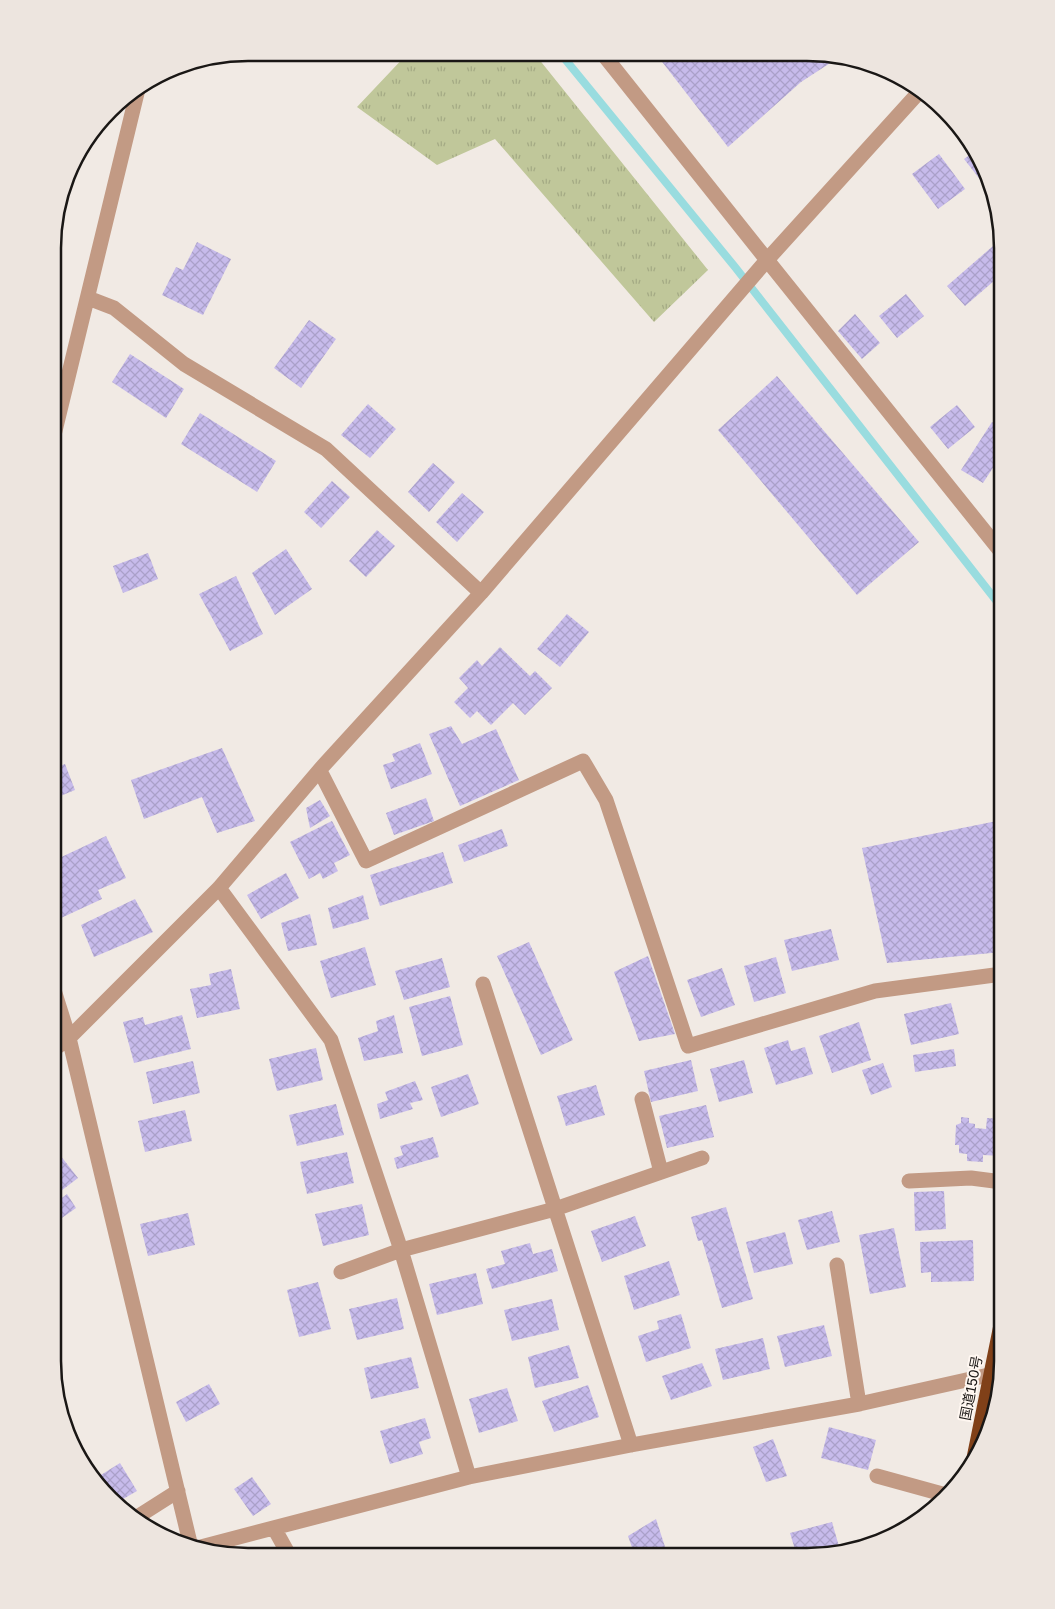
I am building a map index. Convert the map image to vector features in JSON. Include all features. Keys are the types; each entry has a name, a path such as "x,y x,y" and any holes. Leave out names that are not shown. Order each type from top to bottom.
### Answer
{"highway":[{"name":"国道150号","path":"983,1424 991,1394"}],"street":[{"path":"609,61 994,543"},
{"path":"61,1044 219,888 320,771 480,593 767,260 915,96"},
{"path":"61,407 136,99"},
{"path":"88,298 114,308 184,364 326,449 480,593"},
{"path":"320,771 366,861 583,761 606,800 688,1046 875,991 994,975"},
{"path":"219,888 331,1040 401,1250 469,1477"},
{"path":"483,984 631,1445"},
{"path":"61,1012 69,1038 189,1538"},
{"path":"642,1099 661,1172"},
{"path":"340,1272 401,1250 555,1209 702,1158"},
{"path":"909,1181 970,1178 994,1181"},
{"path":"837,1265 859,1404"},
{"path":"212,1544 469,1477 631,1445 859,1404 993,1374"},
{"path":"877,1476 939,1493"},
{"path":"142,1514 178,1492"},
{"path":"274,1528 285,1548"}],"green space":[{"path":"400,61 540,61 708,270 654,322 495,139 437,165 357,107"}],"building":[{"path":"661,61 807,61 830,63 801,82 728,147"},
{"path":"939,154 965,189 938,209 912,174"},
{"path":"969,155 982,182 964,159"},
{"path":"197,242 231,259 203,315 162,295 176,267 183,270"},
{"path":"994,245 994,281 965,306 947,286"},
{"path":"906,294 924,316 897,338 879,316"},
{"path":"855,314 880,343 862,359 838,331"},
{"path":"309,320 336,339 301,388 274,368"},
{"path":"130,354 184,389 166,418 112,382"},
{"path":"777,376 919,542 857,595 718,430"},
{"path":"368,404 396,429 370,458 341,435"},
{"path":"957,405 975,427 948,449 930,427"},
{"path":"200,413 276,461 257,492 181,444"},
{"path":"992,422 994,423 994,466 983,483 961,470"},
{"path":"433,463 455,482 429,512 408,492"},
{"path":"332,481 350,497 321,528 304,512"},
{"path":"462,493 484,512 457,542 436,522"},
{"path":"377,530 395,546 366,577 349,561"},
{"path":"286,549 312,589 275,615 252,573"},
{"path":"148,553 158,579 123,593 113,566"},
{"path":"236,576 263,634 230,651 199,594"},
{"path":"567,614 589,632 560,667 537,649"},
{"path":"500,647 530,676 535,671 552,688 525,715 513,703 491,725 477,711 470,718 454,702 468,688 459,678 477,660 482,666"},
{"path":"451,726 462,744 496,729 519,780 460,806 429,734"},
{"path":"420,743 432,774 391,789 383,765 395,761 392,754"},
{"path":"222,748 255,821 217,833 202,797 144,819 131,780"},
{"path":"65,764 75,790 61,796 61,766"},
{"path":"426,798 434,821 394,835 386,813"},
{"path":"320,800 330,816 310,828 306,808"},
{"path":"332,821 350,855 334,863 338,871 323,879 320,873 309,879 290,842"},
{"path":"994,822 994,953 887,963 862,848"},
{"path":"502,829 508,846 464,862 458,845"},
{"path":"106,836 126,878 98,890 102,899 61,918 61,857"},
{"path":"443,852 453,883 380,906 370,875"},
{"path":"286,873 299,898 261,919 247,895"},
{"path":"363,895 369,919 333,929 328,908"},
{"path":"135,899 153,932 94,957 81,925"},
{"path":"310,914 317,945 288,951 281,923"},
{"path":"831,929 839,960 792,971 784,940"},
{"path":"529,942 573,1040 541,1055 497,956"},
{"path":"365,947 376,985 331,998 320,961"},
{"path":"648,956 675,1034 639,1041 614,972"},
{"path":"776,957 786,993 754,1002 744,966"},
{"path":"442,958 450,987 404,1000 395,971"},
{"path":"722,968 735,1005 701,1017 687,980"},
{"path":"231,969 240,1009 197,1018 190,989 211,985 209,974"},
{"path":"450,996 463,1045 422,1056 409,1007"},
{"path":"951,1003 959,1034 911,1045 904,1014"},
{"path":"182,1015 191,1049 134,1063 123,1022 143,1017 145,1025"},
{"path":"394,1015 403,1053 364,1061 358,1038 378,1031 376,1021"},
{"path":"859,1022 871,1060 832,1073 819,1036"},
{"path":"788,1040 791,1051 805,1047 813,1074 776,1085 764,1048"},
{"path":"316,1048 323,1080 277,1091 269,1059"},
{"path":"954,1049 956,1066 915,1072 913,1055"},
{"path":"691,1060 698,1091 651,1102 644,1071"},
{"path":"744,1060 753,1093 719,1102 710,1069"},
{"path":"193,1061 200,1093 153,1104 146,1072"},
{"path":"883,1063 892,1087 871,1095 862,1070"},
{"path":"468,1074 479,1104 441,1117 431,1087"},
{"path":"415,1081 423,1100 410,1103 413,1109 380,1119 377,1104 388,1100 385,1092"},
{"path":"596,1085 605,1115 566,1126 557,1096"},
{"path":"336,1104 344,1135 297,1146 289,1115"},
{"path":"706,1105 714,1137 667,1148 659,1116"},
{"path":"185,1110 192,1141 145,1152 138,1121"},
{"path":"961,1117 969,1118 969,1123 975,1124 975,1128 986,1129 987,1118 994,1118 994,1156 983,1155 983,1162 967,1161 967,1154 959,1153 959,1145 955,1145 956,1125 961,1123"},
{"path":"433,1137 439,1157 397,1169 394,1158 403,1155 400,1146"},
{"path":"347,1152 354,1183 307,1194 300,1162"},
{"path":"61,1156 78,1178 61,1191"},
{"path":"944,1191 946,1229 915,1231 914,1192"},
{"path":"67,1194 76,1208 61,1219 61,1199"},
{"path":"362,1204 369,1235 323,1246 315,1214"},
{"path":"726,1207 753,1299 722,1308 702,1240 698,1241 691,1217"},
{"path":"832,1211 840,1242 807,1250 798,1220"},
{"path":"188,1213 195,1245 148,1256 140,1224"},
{"path":"635,1216 646,1246 602,1262 591,1231"},
{"path":"894,1228 906,1287 870,1294 859,1235"},
{"path":"785,1232 793,1264 754,1273 746,1242"},
{"path":"973,1240 974,1281 931,1282 931,1272 921,1273 920,1242"},
{"path":"530,1243 533,1254 552,1249 558,1271 492,1289 486,1269 505,1264 501,1251"},
{"path":"669,1261 680,1295 634,1310 624,1276"},
{"path":"476,1273 483,1304 437,1315 429,1284"},
{"path":"318,1282 331,1329 299,1337 287,1290"},
{"path":"397,1298 404,1329 357,1340 349,1309"},
{"path":"552,1299 559,1330 512,1341 504,1310"},
{"path":"681,1314 691,1348 646,1362 638,1336 659,1329 657,1321"},
{"path":"824,1325 832,1356 785,1367 777,1336"},
{"path":"763,1338 770,1369 723,1380 715,1349"},
{"path":"569,1345 579,1378 535,1388 528,1357"},
{"path":"411,1357 419,1388 371,1399 364,1368"},
{"path":"702,1363 712,1386 671,1400 662,1376"},
{"path":"209,1384 220,1404 186,1422 176,1402"},
{"path":"588,1385 599,1417 554,1432 542,1401"},
{"path":"507,1388 518,1421 479,1433 469,1399"},
{"path":"425,1418 431,1438 419,1442 423,1454 390,1464 380,1431"},
{"path":"829,1427 876,1440 868,1470 821,1458"},
{"path":"773,1439 787,1476 766,1482 753,1447"},
{"path":"120,1463 137,1491 123,1499 100,1475"},
{"path":"252,1477 271,1504 253,1516 234,1489"},
{"path":"656,1519 665,1548 632,1548 628,1536"},
{"path":"832,1522 839,1545 795,1548 790,1533"}],"waterway":[{"path":"567,61 735,267 994,598"}]}
